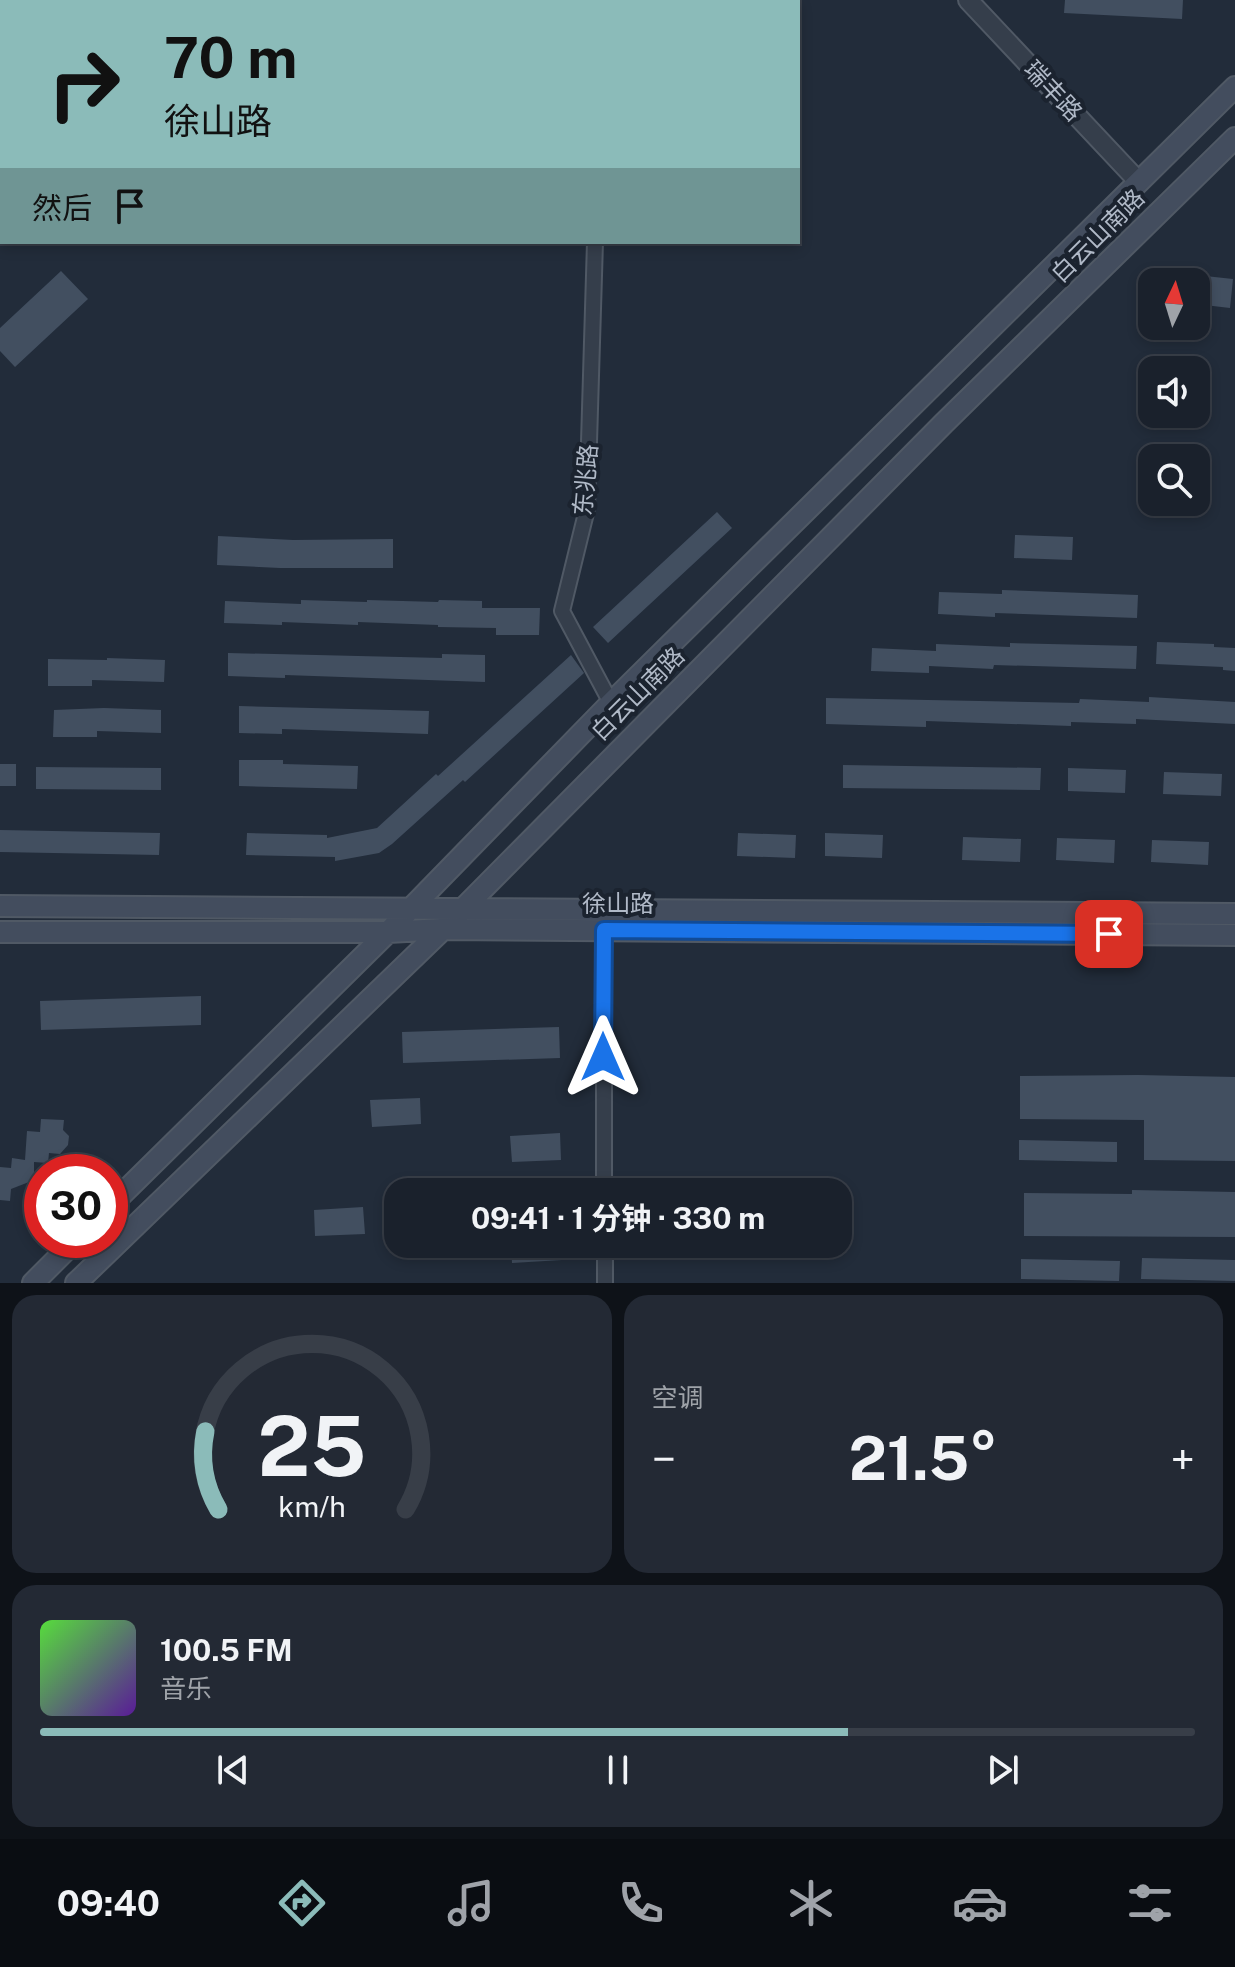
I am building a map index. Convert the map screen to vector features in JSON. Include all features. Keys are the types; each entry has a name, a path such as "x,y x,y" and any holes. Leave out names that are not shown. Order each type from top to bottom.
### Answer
{"main road":[{"name":"白云山南路","path":"128,1188 412,908 611,703 1235,87"},
{"name":"白云山南路","path":"76,1283 443,929 944,423 1235,138"},
{"name":"徐山路","path":"0,906 1235,914"},
{"name":"徐山路","path":"0,932 388,932 443,929 1235,935"},
{"path":"33,1283 58,1258"}],"street":[{"name":"瑞丰路","path":"968,0 1139,182"},
{"name":"东兆路","path":"595,244 587,509 562,611 611,703"},
{"path":"604,930 604,1178"},
{"path":"605,1258 605,1283"}],"building":[{"path":"1065,0 1183,0 1182,19 1064,13"},
{"path":"61,271 88,299 15,367 0,351 0,328"},
{"path":"1210,277 1233,279 1230,308 1210,306"},
{"path":"717,512 732,528 608,643 593,627"},
{"path":"1015,535 1073,537 1072,560 1014,558"},
{"path":"218,536 293,540 393,539 393,568 217,565"},
{"path":"1002,590 1138,595 1137,618 938,614 939,592 1002,594"},
{"path":"301,600 482,601 482,608 540,608 539,635 496,635 496,628 438,625 224,623 225,601 301,604"},
{"path":"1157,642 1235,648 1235,671 1223,670 1223,667 1156,664"},
{"path":"1010,643 1137,646 1136,669 994,665 993,669 929,666 929,673 871,671 872,648 936,651 936,644 1010,647"},
{"path":"228,653 442,658 442,654 485,655 485,682 228,676"},
{"path":"571,655 584,673 465,782 463,780 379,853 335,861 335,857 246,855 247,833 327,835 327,838 377,828"},
{"path":"48,659 165,660 164,682 92,680 92,686 48,686"},
{"path":"1149,697 1235,702 1235,724 1136,719 1136,724 1071,722 1071,726 926,721 926,727 826,724 826,698 1079,703 1080,699 1149,702"},
{"path":"239,706 429,711 428,734 282,729 282,734 239,733"},
{"path":"54,710 161,710 161,733 97,731 97,737 53,737"},
{"path":"239,760 358,766 357,789 239,786"},
{"path":"0,764 16,764 16,786 0,786"},
{"path":"843,765 1041,768 1040,790 843,788"},
{"path":"36,767 161,768 161,790 36,789"},
{"path":"1068,768 1126,770 1125,793 1068,791"},
{"path":"1164,772 1222,774 1221,796 1163,794"},
{"path":"0,830 160,833 159,855 0,852"},
{"path":"738,833 796,835 795,858 737,856"},
{"path":"825,833 883,835 882,858 825,856"},
{"path":"963,837 1021,839 1020,862 962,860"},
{"path":"1057,838 1115,840 1114,863 1056,860"},
{"path":"1152,840 1209,842 1208,865 1151,862"},
{"path":"201,996 201,1025 41,1030 40,1001"},
{"path":"559,1027 560,1058 403,1063 402,1032"},
{"path":"1020,1076 1235,1077 1235,1161 1144,1160 1144,1120 1020,1119"},
{"path":"420,1098 421,1124 372,1127 370,1100"},
{"path":"41,1119 64,1120 63,1130 69,1136 68,1145 60,1154 25,1154 27,1131 40,1132"},
{"path":"560,1133 561,1160 512,1162 510,1136"},
{"path":"1019,1140 1117,1142 1117,1162 1019,1160"},
{"path":"12,1158 24,1160 24,1184 11,1189 10,1201 0,1200 0,1167 11,1168"},
{"path":"1132,1190 1235,1192 1235,1237 1024,1236 1024,1193 1132,1194"},
{"path":"363,1207 365,1234 315,1236 314,1210"},
{"path":"512,1258 562,1258 562,1260 512,1263"},
{"path":"1142,1258 1235,1260 1235,1281 1141,1279"},
{"path":"1021,1259 1120,1261 1119,1281 1021,1279"}],"route":[{"path":"603,1057 604,930 1109,934"}]}
